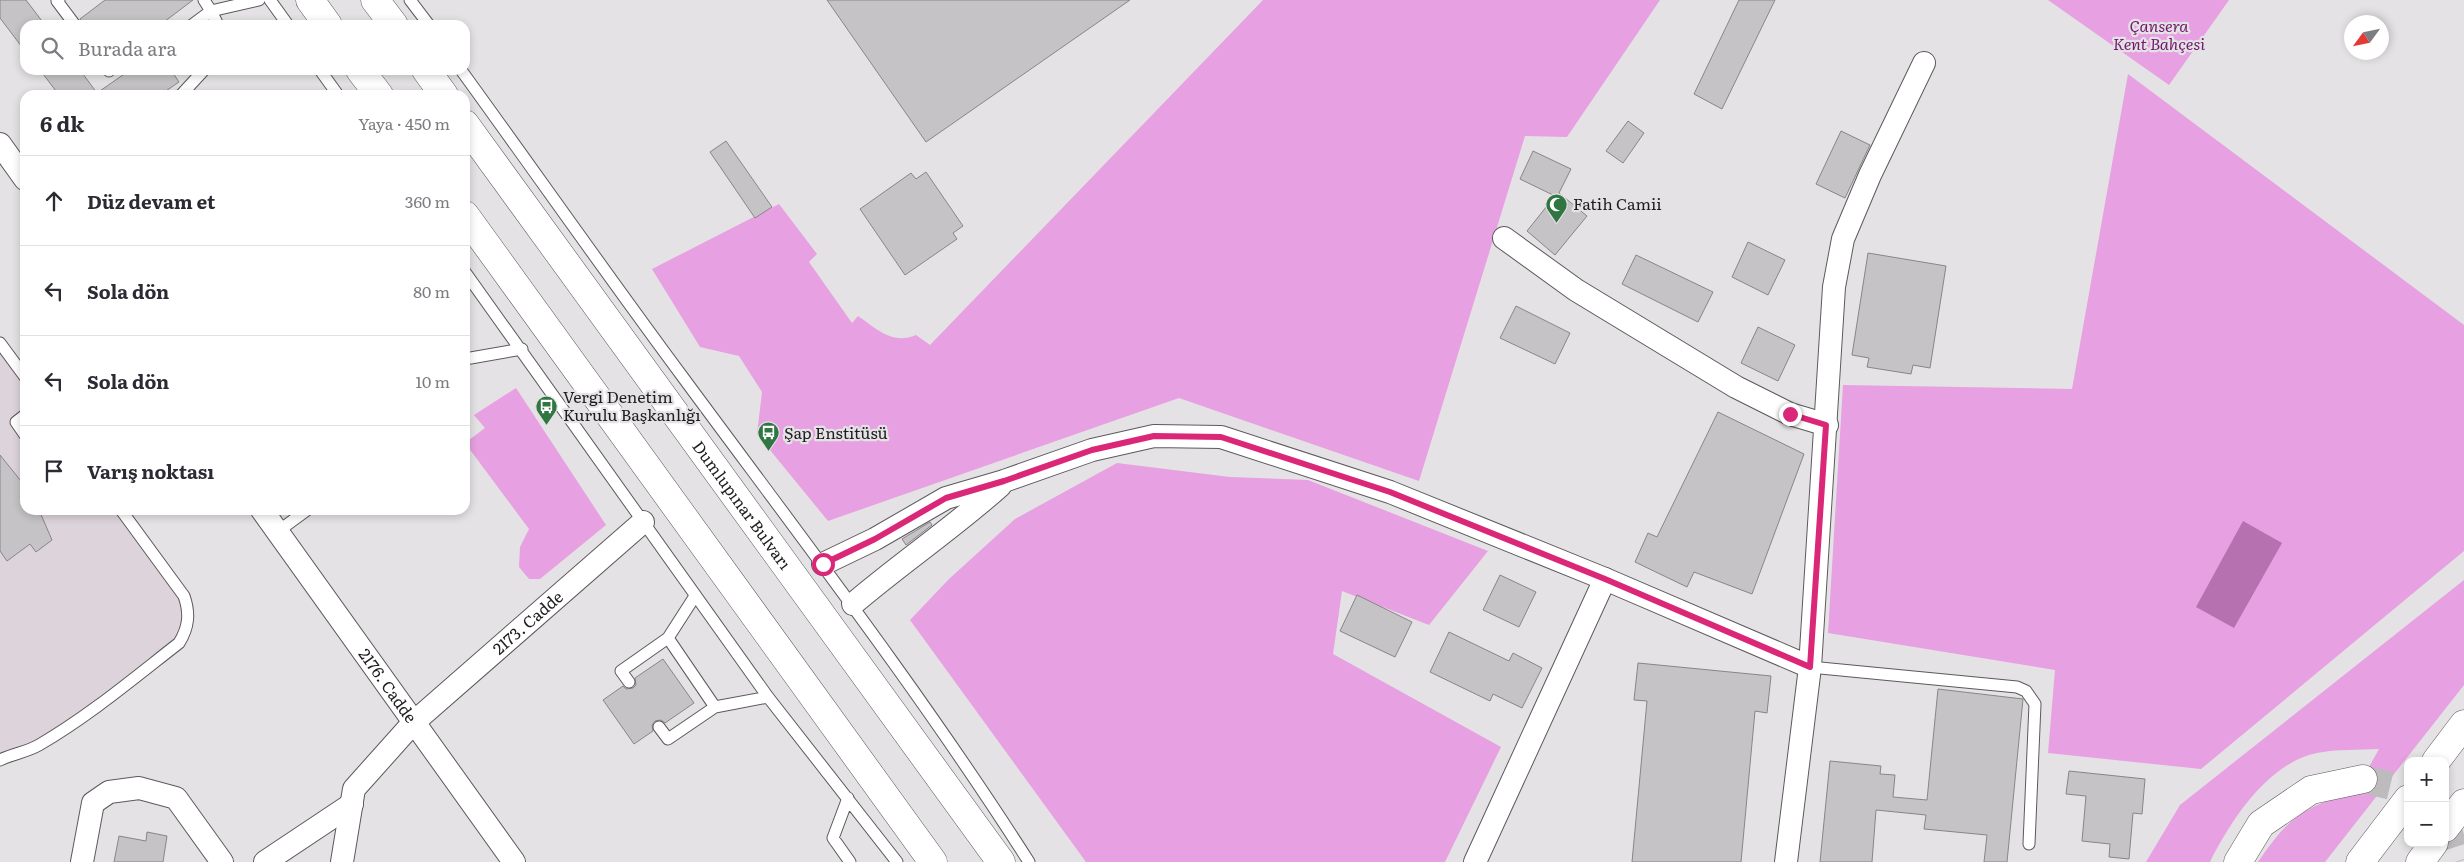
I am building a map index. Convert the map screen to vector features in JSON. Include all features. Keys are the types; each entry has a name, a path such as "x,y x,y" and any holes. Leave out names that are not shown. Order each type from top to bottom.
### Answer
{"main road":[{"path":"310,0 324,20"},
{"path":"375,0 390,20"},
{"path":"364,75 374,90"},
{"path":"430,75 440,90"},
{"name":"Dumlupınar Bulvarı","path":"470,131 1001,862"},
{"path":"470,222 933,862"},
{"path":"2439,757 2464,724"},
{"path":"2238,862 2261,824 2311,790 2363,779"},
{"path":"2360,862 2406,802"},
{"path":"2449,823 2464,803"},
{"path":"2420,862 2431,847"}],"street":[{"path":"1786,862 1810,667 1834,287 1843,239 1870,175 1924,63"},
{"path":"1,147 20,172"},
{"path":"1504,238 1576,290 1736,388 1790,414 1826,425"},
{"path":"823,564 875,539 946,498 1004,481 1092,450 1154,436 1221,437 1390,492 1605,579 1810,667"},
{"path":"853,604 902,563 964,517 1004,481"},
{"name":"2176. Cadde","path":"265,515 514,862"},
{"name":"2173. Cadde","path":"342,862 354,789 413,723 643,522"},
{"path":"1476,862 1605,579"},
{"path":"82,862 93,803 108,792 139,788 176,798 217,859"},
{"path":"265,862 352,804"}],"lane":[{"path":"59,0 57,1 71,20"},
{"path":"204,0 216,20"},
{"path":"198,20 211,10 259,0"},
{"path":"270,0 284,20"},
{"path":"410,0 425,20"},
{"path":"186,90 199,75"},
{"path":"324,75 334,90"},
{"path":"465,75 681,374 853,604 1029,862"},
{"path":"470,279 522,349 768,697 897,862"},
{"path":"0,342 20,370"},
{"path":"470,358 522,349"},
{"path":"0,760 38,746 72,724 172,648 185,633 188,607 184,596 125,515"},
{"path":"277,532 300,515"},
{"path":"628,682 621,671 668,638 696,596"},
{"path":"668,638 715,707"},
{"path":"1810,667 2017,687 2026,691 2035,704 2029,844"},
{"path":"659,727 668,739 715,707 768,697"},
{"path":"848,798 833,838 850,862"}],"shaded area":[{"path":"0,343 20,371 20,515 125,515 184,596 185,633 72,723 0,760"},
{"path":"2243,521 2282,543 2234,628 2196,607"}],"green space":[{"path":"1263,0 1660,0 1567,137 1525,136 1419,481 1179,398 828,521 757,434 762,392 739,356 700,347 652,269 779,204 817,254 809,262 852,323 858,316 892,337 907,338 916,335 930,345"},
{"name":"Çansera Kent Bahçesi","path":"2048,0 2229,0 2169,85"},
{"path":"2128,74 2464,325 2464,551 2201,769 2048,753 2055,670 1828,633 1843,385 2072,389"},
{"path":"516,388 606,525 540,579 529,579 519,567 520,547 529,529 470,450 470,439 485,428 474,415"},
{"path":"1117,463 1230,477 1308,480 1488,551 1429,625 1342,591 1333,654 1501,747 1445,862 1086,862 910,620 949,579 1015,519"},
{"path":"2464,580 2464,685 2407,757 2404,757 2404,761 2325,862 2258,862 2279,834 2299,816 2322,803 2355,792 2379,749 2340,750 2317,753 2299,759 2283,768 2267,781 2240,812 2210,862 2146,862 2180,805"}],"building":[{"path":"0,0 26,0 41,20 20,20 20,44 0,18"},
{"path":"105,0 193,0 167,20 80,19"},
{"path":"827,0 1130,0 926,142"},
{"path":"1739,0 1775,0 1722,109 1694,94"},
{"path":"44,75 84,75 95,90 55,90"},
{"path":"123,75 174,75 179,82 167,90 101,90"},
{"path":"1628,121 1644,133 1623,163 1606,151"},
{"path":"1841,131 1870,145 1845,198 1816,184"},
{"path":"726,141 772,207 755,218 710,152"},
{"path":"1533,151 1571,169 1559,193 1587,216 1555,255 1527,231 1555,196 1520,179"},
{"path":"926,172 963,226 953,233 957,239 905,275 860,209 911,173 916,179"},
{"path":"1748,242 1785,260 1768,295 1732,277"},
{"path":"1868,253 1946,266 1930,368 1913,365 1911,374 1867,367 1869,358 1852,355"},
{"path":"1636,255 1713,292 1698,322 1622,284"},
{"path":"1516,306 1570,333 1555,364 1500,338"},
{"path":"1758,327 1795,345 1778,381 1741,363"},
{"path":"1718,412 1804,454 1752,594 1694,572 1687,587 1635,562 1648,533 1657,537"},
{"path":"0,455 20,480 20,515 41,515 52,540 36,552 30,544 7,561 0,551"},
{"path":"930,522 932,525 906,545 902,539"},
{"path":"1500,575 1536,592 1519,627 1483,610"},
{"path":"1357,595 1412,622 1395,657 1340,631"},
{"path":"1449,632 1509,661 1513,653 1542,668 1522,708 1493,694 1490,701 1430,672"},
{"path":"663,659 694,703 665,723 661,720 655,721 652,725 653,731 634,744 603,700 623,686 626,689 633,688 636,685 635,678"},
{"path":"1638,663 1771,676 1767,713 1755,711 1741,862 1632,862 1647,701 1634,700"},
{"path":"1938,689 2023,699 2007,862 1984,862 1987,835 1924,829 1926,815 1876,810 1872,862 1820,862 1830,761 1881,766 1880,774 1895,775 1893,797 1927,800"},
{"path":"2069,771 2145,779 2142,814 2133,813 2129,859 2109,857 2110,844 2082,841 2086,796 2066,794"},
{"path":"147,832 167,836 163,862 114,862 119,836 146,841"}],"tunnel":[{"path":"2363,779 2404,789"},
{"path":"2449,834 2458,862"}],"place":[{"name":"Fatih Camii","path":"1557,223"},
{"name":"Vergi Denetim Kurulu Başkanlığı","path":"547,425"},
{"name":"Şap Enstitüsü","path":"768,452"}],"route":[{"path":"823,564 875,539 946,498 1004,481 1092,450 1154,436 1221,437 1390,492 1605,579 1810,667 1826,425 1790,414"}]}
